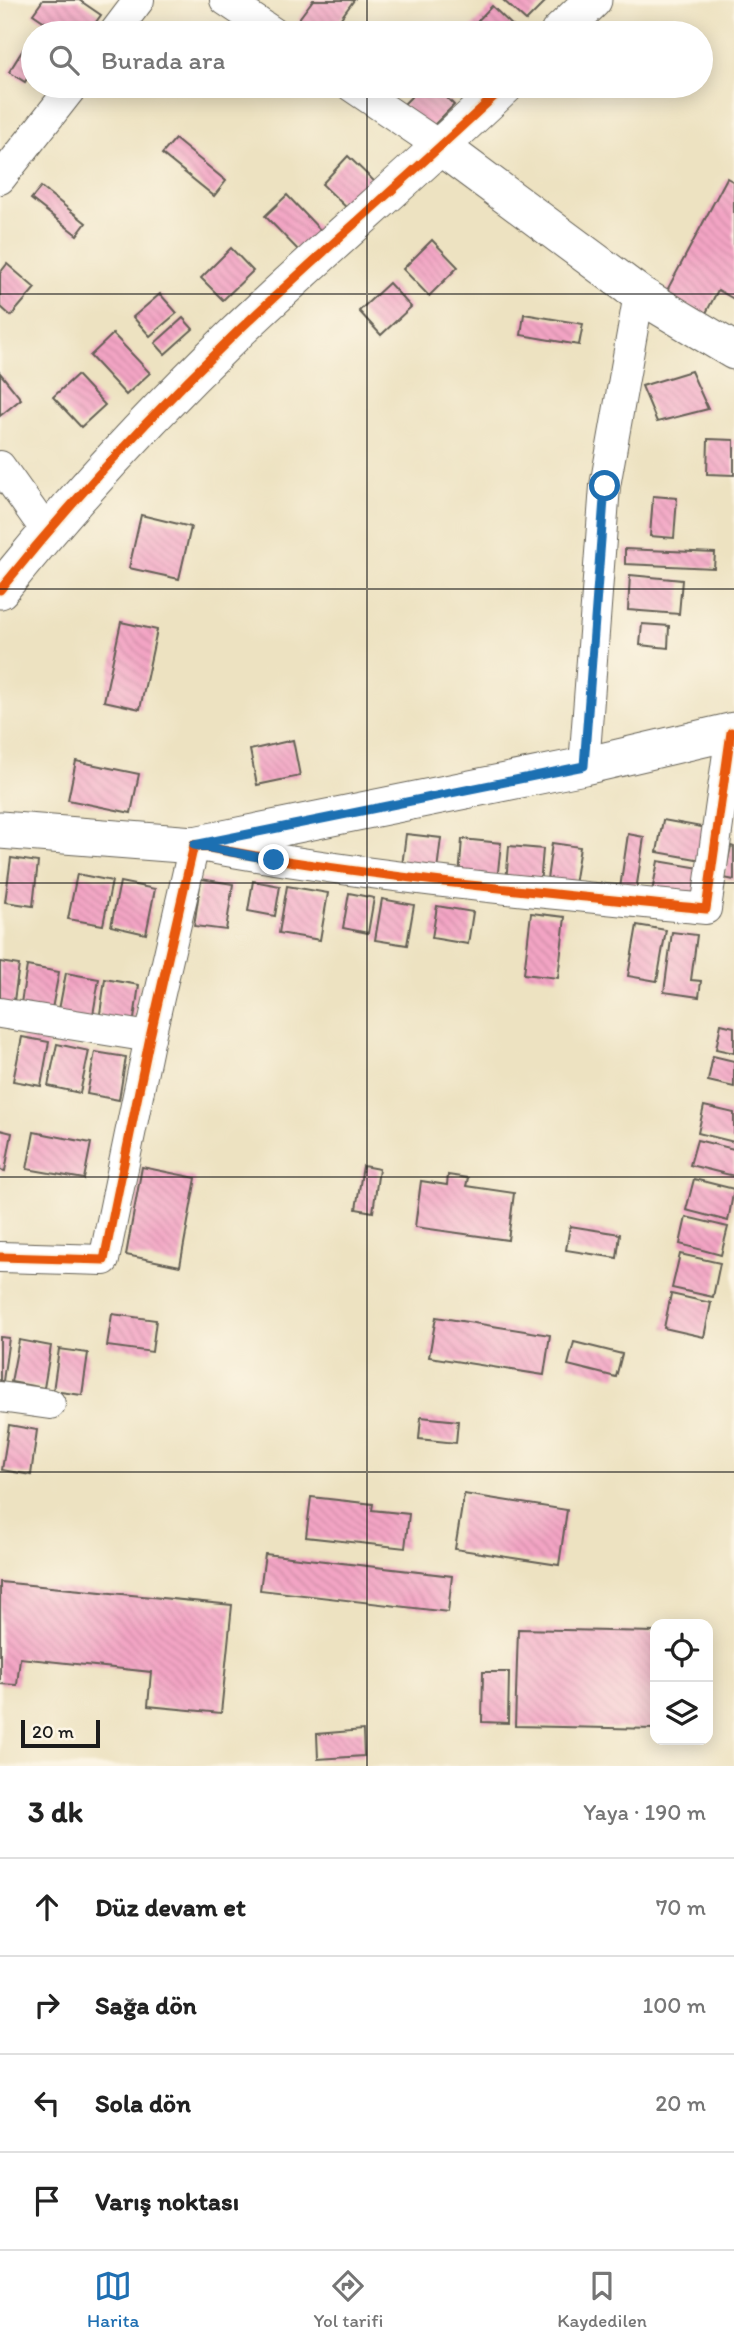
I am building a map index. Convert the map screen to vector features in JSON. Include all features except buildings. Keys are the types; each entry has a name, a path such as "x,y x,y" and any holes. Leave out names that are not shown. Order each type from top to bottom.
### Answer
{"street":[{"path":"123,21 139,0"},
{"path":"225,0 256,21"},
{"path":"571,21 593,0"},
{"path":"0,179 64,98"},
{"path":"369,98 441,147 639,294 734,351"},
{"path":"0,590 47,532 128,441 237,333 492,98"},
{"path":"584,766 605,486 639,294"},
{"path":"0,466 47,532"},
{"path":"0,830 194,845 288,862 706,909 733,732 584,766 194,845"},
{"path":"0,1258 103,1260 194,845"},
{"path":"0,1013 150,1037"},
{"path":"0,1397 50,1404"}],"cycle path":[{"path":"0,590 85,490 205,364 492,98"},
{"path":"0,1257 104,1260 150,1037 194,845 385,875 706,909 731,732"}],"route":[{"path":"274,860 194,845 584,766 605,486"}]}
